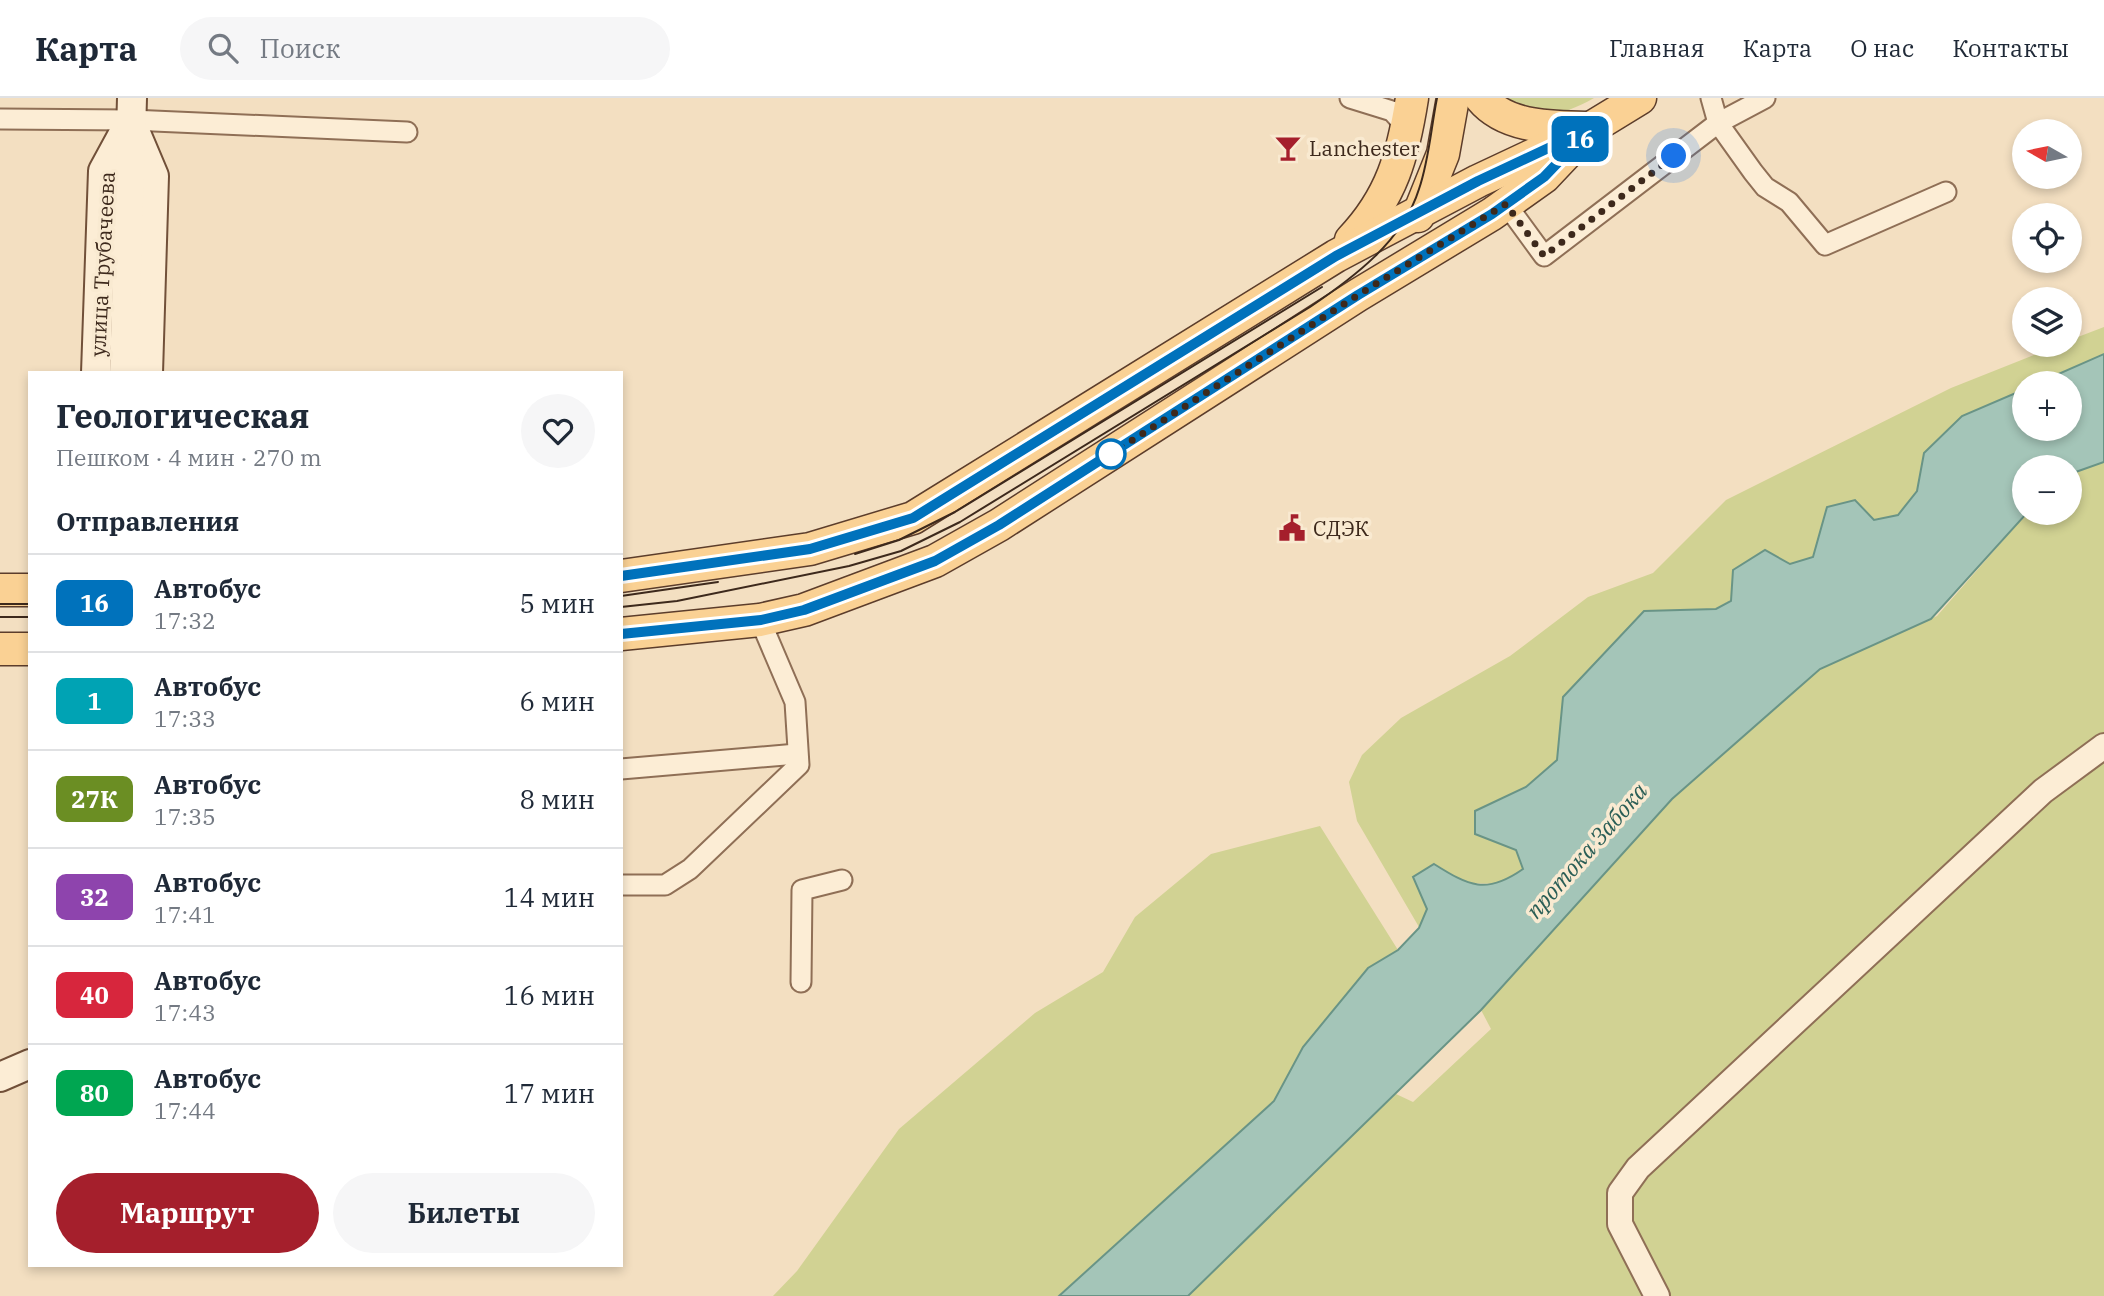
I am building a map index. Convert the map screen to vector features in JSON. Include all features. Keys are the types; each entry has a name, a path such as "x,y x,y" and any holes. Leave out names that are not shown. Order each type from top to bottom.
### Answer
{"main road":[{"path":"1358,295 1396,250 1422,209 1443,154 1453,98"},
{"path":"1481,98 1495,111 1543,127 1591,128"},
{"path":"623,576 810,549 913,518 1336,256 1422,209 1591,128 1640,98"},
{"name":"улица Трубачеева","path":"124,371 131,109"},
{"name":"улица Трубачеева","path":"96,371 103,171 131,109"},
{"name":"улица Трубачеева","path":"131,109 153,176 148,371"},
{"path":"1409,115 1443,154 1506,204"},
{"path":"1336,256 1381,204 1395,174 1409,115"},
{"path":"623,634 761,620 804,610 935,561 999,525 1358,295 1506,204 1544,177 1591,128"},
{"path":"0,590 28,590"},
{"path":"0,649 28,649"},
{"path":"0,1077 28,1065"}],"street":[{"path":"1350,98 1409,115"},
{"path":"1711,98 1718,123 1765,187 1789,202 1825,245 1946,192"},
{"path":"1506,204 1544,256 1718,123 1765,98"},
{"path":"0,118 131,109 407,132"},
{"path":"623,886 665,885 690,869 799,765 795,702 761,620"},
{"path":"1657,1296 1620,1224 1620,1193 1638,1168 2043,791 2104,747"},
{"path":"623,769 797,754"},
{"path":"801,982 802,890 842,880"}],"green space":[{"path":"1498,98 1594,98 1580,106 1557,113 1546,113"},
{"path":"2104,327 2104,354 2065,371 2012,371 2012,395 1962,416 1924,453 1917,491 1898,515 1874,520 1814,557 1790,564 1716,609 1644,611 1563,697 1558,760 1526,787 1475,812 1475,834 1516,850 1523,869 1502,884 1466,883 1427,909 1419,927 1357,821 1349,782 1362,755 1401,718 1510,656 1588,597 1653,573 1726,500 1951,388 2029,357 2082,357 2082,335"},
{"path":"2104,462 2104,1296 1188,1296 1291,1192 1396,1094 1413,1102 1491,1029 1481,1010 1672,799 1820,669 1937,616 2017,525 2082,525 2082,470"},
{"path":"1320,826 1398,950 1368,968 1303,1047 1274,1101 1059,1296 773,1296 797,1271 899,1129 1035,1013 1103,972 1135,917 1211,854"}],"water":[{"name":"протока Забока","path":"2104,354 2104,462 2082,470 2082,455 2012,455 2012,525 2016,525 1931,619 1820,669 1672,799 1481,1010 1188,1296 1059,1296 1274,1101 1303,1047 1368,968 1398,950 1419,928 1427,909 1413,877 1434,864 1457,878 1488,885 1523,869 1516,850 1475,834 1475,811 1526,787 1557,760 1563,697 1644,611 1716,609 1731,601 1733,570 1765,550 1790,564 1813,557 1827,507 1855,500 1874,520 1898,515 1917,491 1924,453 1962,416 2012,395 2012,441 2082,441 2082,371 2065,371"}],"tram line":[{"path":"623,607 677,601 849,566 901,551 960,522 1310,307 1375,257 1401,225 1419,189 1428,155 1437,98"},
{"path":"855,554 899,540 955,512 1322,287"},
{"path":"623,596 718,582"},
{"path":"0,604 28,604"},
{"path":"0,617 28,617"}],"bus line":[{"name":"16","path":"623,576 810,549 913,518 1336,256 1478,181 1591,128 1544,177 1492,214 1358,295 999,525 935,561 804,610 761,620 623,634"}],"place":[{"name":"Lanchester","path":"1288,148"},
{"name":"СДЭК","path":"1292,528"}],"route":[{"path":"1111,454 1358,295 1506,204 1523,223 1544,256 1674,156"}]}
